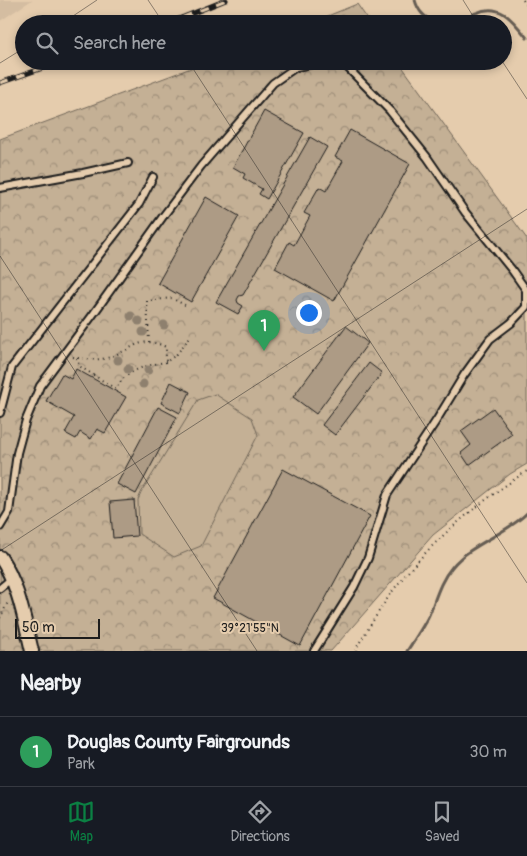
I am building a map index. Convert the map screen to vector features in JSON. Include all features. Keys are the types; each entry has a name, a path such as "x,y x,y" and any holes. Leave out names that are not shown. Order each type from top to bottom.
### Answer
{"street":[{"path":"0,557 18,596 32,651"}],"lane":[{"path":"0,527 9,512 17,453 26,420 40,386 201,166 273,83 292,70"},
{"path":"314,651 354,587 368,558 387,495 464,375 490,339 511,323 526,306 526,290 512,270 465,212 390,111 349,70"},
{"path":"0,188 83,173 128,162"},
{"path":"0,413 12,367 139,204 154,177"},
{"path":"0,588 11,579"}],"path":[{"path":"523,0 527,5"},
{"path":"149,342 147,301 171,298 185,305"},
{"path":"77,358 78,366 116,389 123,378 138,369 150,364 166,362 176,356 190,336"},
{"path":"73,357 84,360 103,359 136,344 149,342 166,347 166,362"},
{"path":"356,651 358,645 397,586 434,544 474,508 527,471"}],"shaded area":[{"path":"0,0 32,0 0,21"}],"green space":[{"path":"357,4 365,15 330,15"},
{"path":"186,70 405,70 527,239 527,464 510,474 433,535 331,651 0,651 0,139"},
{"path":"215,394 252,418 258,435 201,546 174,557 139,534 138,500 198,400"}],"building":[{"path":"264,111 304,133 267,199 259,194 262,189 243,178 245,174 233,167"},
{"path":"350,130 410,164 334,301 275,268 289,242 294,245 310,216 304,213 319,187 326,191 343,161 335,157"},
{"path":"310,137 327,147 243,295 239,296 238,303 243,306 238,314 216,302"},
{"path":"206,197 239,216 191,302 158,283"},
{"path":"346,326 368,343 316,414 293,397"},
{"path":"369,363 382,373 335,435 322,425"},
{"path":"76,369 126,397 105,433 97,429 91,439 80,432 76,439 65,433 74,417 46,401 62,374 71,379"},
{"path":"171,382 190,392 180,413 161,403"},
{"path":"158,407 177,417 136,494 117,484"},
{"path":"493,408 512,434 469,465 461,453 471,445 461,431"},
{"path":"283,469 370,516 300,646 213,598"},
{"path":"134,500 137,536 113,538 110,502"}],"waterway":[{"path":"415,0 423,15"},
{"path":"472,15 485,10 499,11 505,15"},
{"path":"512,20 527,38"},
{"path":"407,651 427,620 441,584 452,567 469,552 518,521 527,513"}],"railway":[{"path":"188,15 226,0"},
{"path":"0,83 37,70"}],"place":[{"name":"Douglas County Fairgrounds","path":"264,351"}]}
